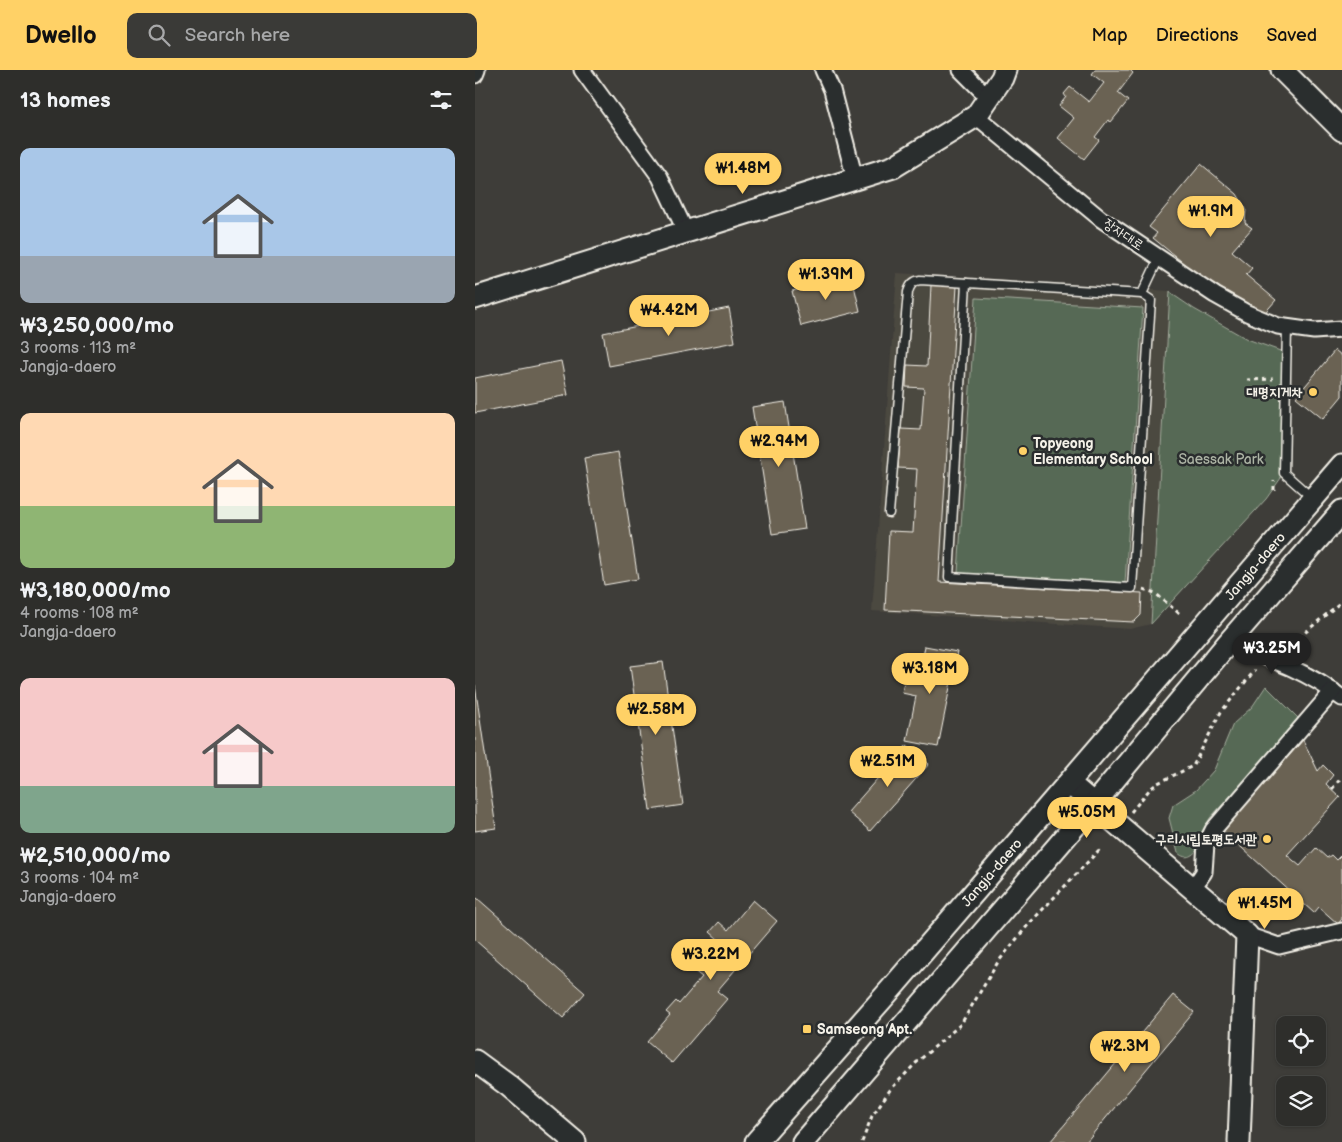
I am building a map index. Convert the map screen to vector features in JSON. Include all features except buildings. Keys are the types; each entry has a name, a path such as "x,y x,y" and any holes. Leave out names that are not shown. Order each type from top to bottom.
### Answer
{"street":[{"path":"475,75 477,70"},
{"path":"583,70 660,177 686,232"},
{"path":"823,70 832,90 855,178"},
{"path":"961,70 989,98"},
{"path":"475,298 893,166 976,116 1002,78 1005,70"},
{"path":"1283,70 1342,130"},
{"name":"장자대로","path":"976,116 1101,219 1215,295 1278,326 1314,331 1342,329"},
{"name":"Jangja-daero","path":"756,1142 891,989 1342,465"},
{"path":"803,1142 1093,805 1228,643 1342,511"},
{"path":"1193,888 1203,872 1206,844 1213,830 1334,692 1308,675 1274,659 1228,643"},
{"path":"1069,783 1247,935 1279,946 1342,932"},
{"path":"1239,1142 1247,935"},
{"path":"475,1061 509,1086 575,1142"}],"lane":[{"path":"1142,294 1159,258"},
{"path":"889,513 910,287 917,281 1142,294 1151,300 1132,588 939,576"},
{"path":"949,577 966,284"},
{"path":"1287,328 1284,473 1313,499"}],"path":[{"path":"1247,380 1276,379"},
{"path":"1132,588 1151,591 1181,615"},
{"path":"1129,814 1150,789 1158,783 1193,766 1221,712 1251,674 1274,659 1309,631 1342,600"},
{"path":"1332,789 1342,777"},
{"path":"862,1142 872,1116 890,1090 916,1063 961,1024 998,962 1029,925 1100,849"}],"shaded area":[{"name":"Topyeong Elementary School","path":"897,273 1170,291 1151,624 1130,629 872,611"}],"green space":[{"name":"Saessak Park","path":"1170,291 1194,309 1247,339 1283,352 1281,478 1266,499 1151,624"},
{"path":"976,298 1143,308 1125,583 958,573"},
{"path":"1266,686 1300,720 1210,818 1201,835 1199,848 1190,856 1184,857 1178,853 1169,818 1173,805 1196,790 1214,770 1233,724 1252,707"}],"place":[{"name":"대명지게차","path":"1313,392"},
{"name":"Topyeong Elementary School","path":"1023,451"},
{"name":"구리시립토평도서관","path":"1267,839"},
{"name":"Samseong Apt.","path":"807,1029"}]}
